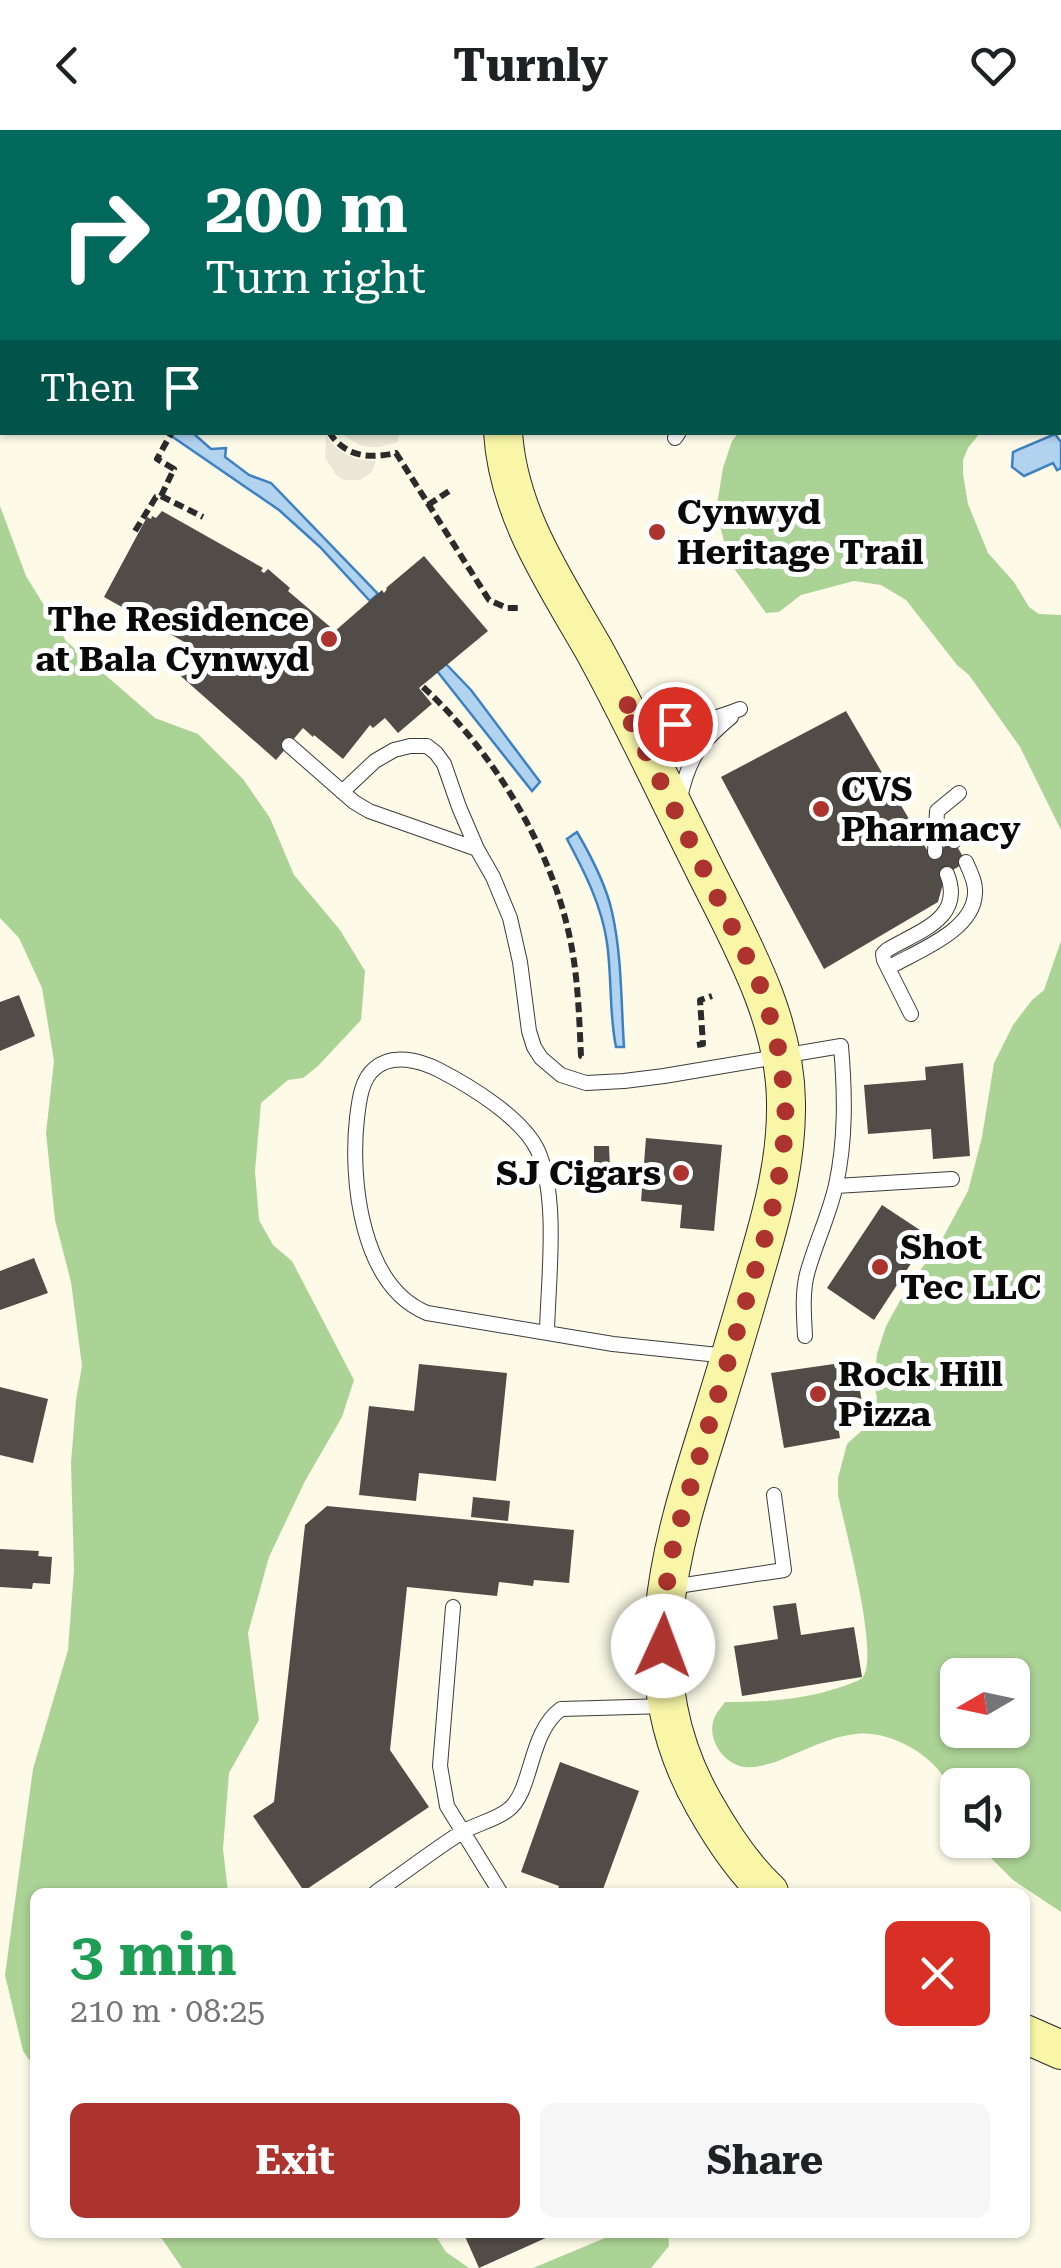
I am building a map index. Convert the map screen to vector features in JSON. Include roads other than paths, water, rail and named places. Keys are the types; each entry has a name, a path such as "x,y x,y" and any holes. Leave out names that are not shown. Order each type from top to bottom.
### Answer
{"main road":[{"path":"502,435 506,468 524,522 621,701 759,982 780,1057 786,1134 778,1186 678,1528 666,1588 663,1640 668,1706 676,1739 699,1796 755,1888"},
{"path":"1030,2036 1061,2050"}],"lane":[{"path":"621,701 650,718 675,724 708,721 740,709 692,757 676,813"},
{"path":"289,745 368,811 477,849"},
{"path":"342,792 375,761 394,750 427,746 444,764 450,786 510,918 534,1047 560,1075 574,1081 599,1083 841,1046 845,1111 842,1148 836,1186 806,1276 805,1336"},
{"path":"935,852 936,811 959,793"},
{"path":"935,826 954,841"},
{"path":"888,968 958,928 968,918 976,896 966,862"},
{"path":"911,1014 884,960 886,950 944,915 952,903 946,874"},
{"path":"547,1332 550,1214 538,1151 526,1132 451,1076 421,1061 400,1060 374,1068 359,1098 354,1144 359,1206 371,1248 388,1281 414,1308 426,1314 613,1344 730,1356"},
{"path":"836,1186 952,1179"},
{"path":"666,1588 784,1570 774,1495"},
{"path":"453,1607 440,1766 447,1806 497,1888"},
{"path":"382,1888 462,1832 510,1809 520,1795 550,1717 561,1709 668,1706"}],"water":[{"path":"170,435 195,435 211,449 226,448 225,457 249,475 271,483 378,594 370,601 279,510"},
{"path":"1056,435 1061,442 1061,468 1057,470 1053,463 1024,476 1012,467 1013,452"},
{"path":"446,664 471,690 540,782 532,791 437,671"},
{"path":"577,832 593,860 612,912 624,1047 616,1047 605,929 586,876 567,839"}],"place":[{"name":"Cynwyd Heritage Trail","path":"657,532"},
{"name":"The Residence at Bala Cynwyd","path":"329,639"},
{"name":"CVS Pharmacy","path":"821,809"},
{"name":"SJ Cigars","path":"681,1173"},
{"name":"Shot Tec LLC","path":"880,1267"},
{"name":"Rock Hill Pizza","path":"818,1394"}]}
